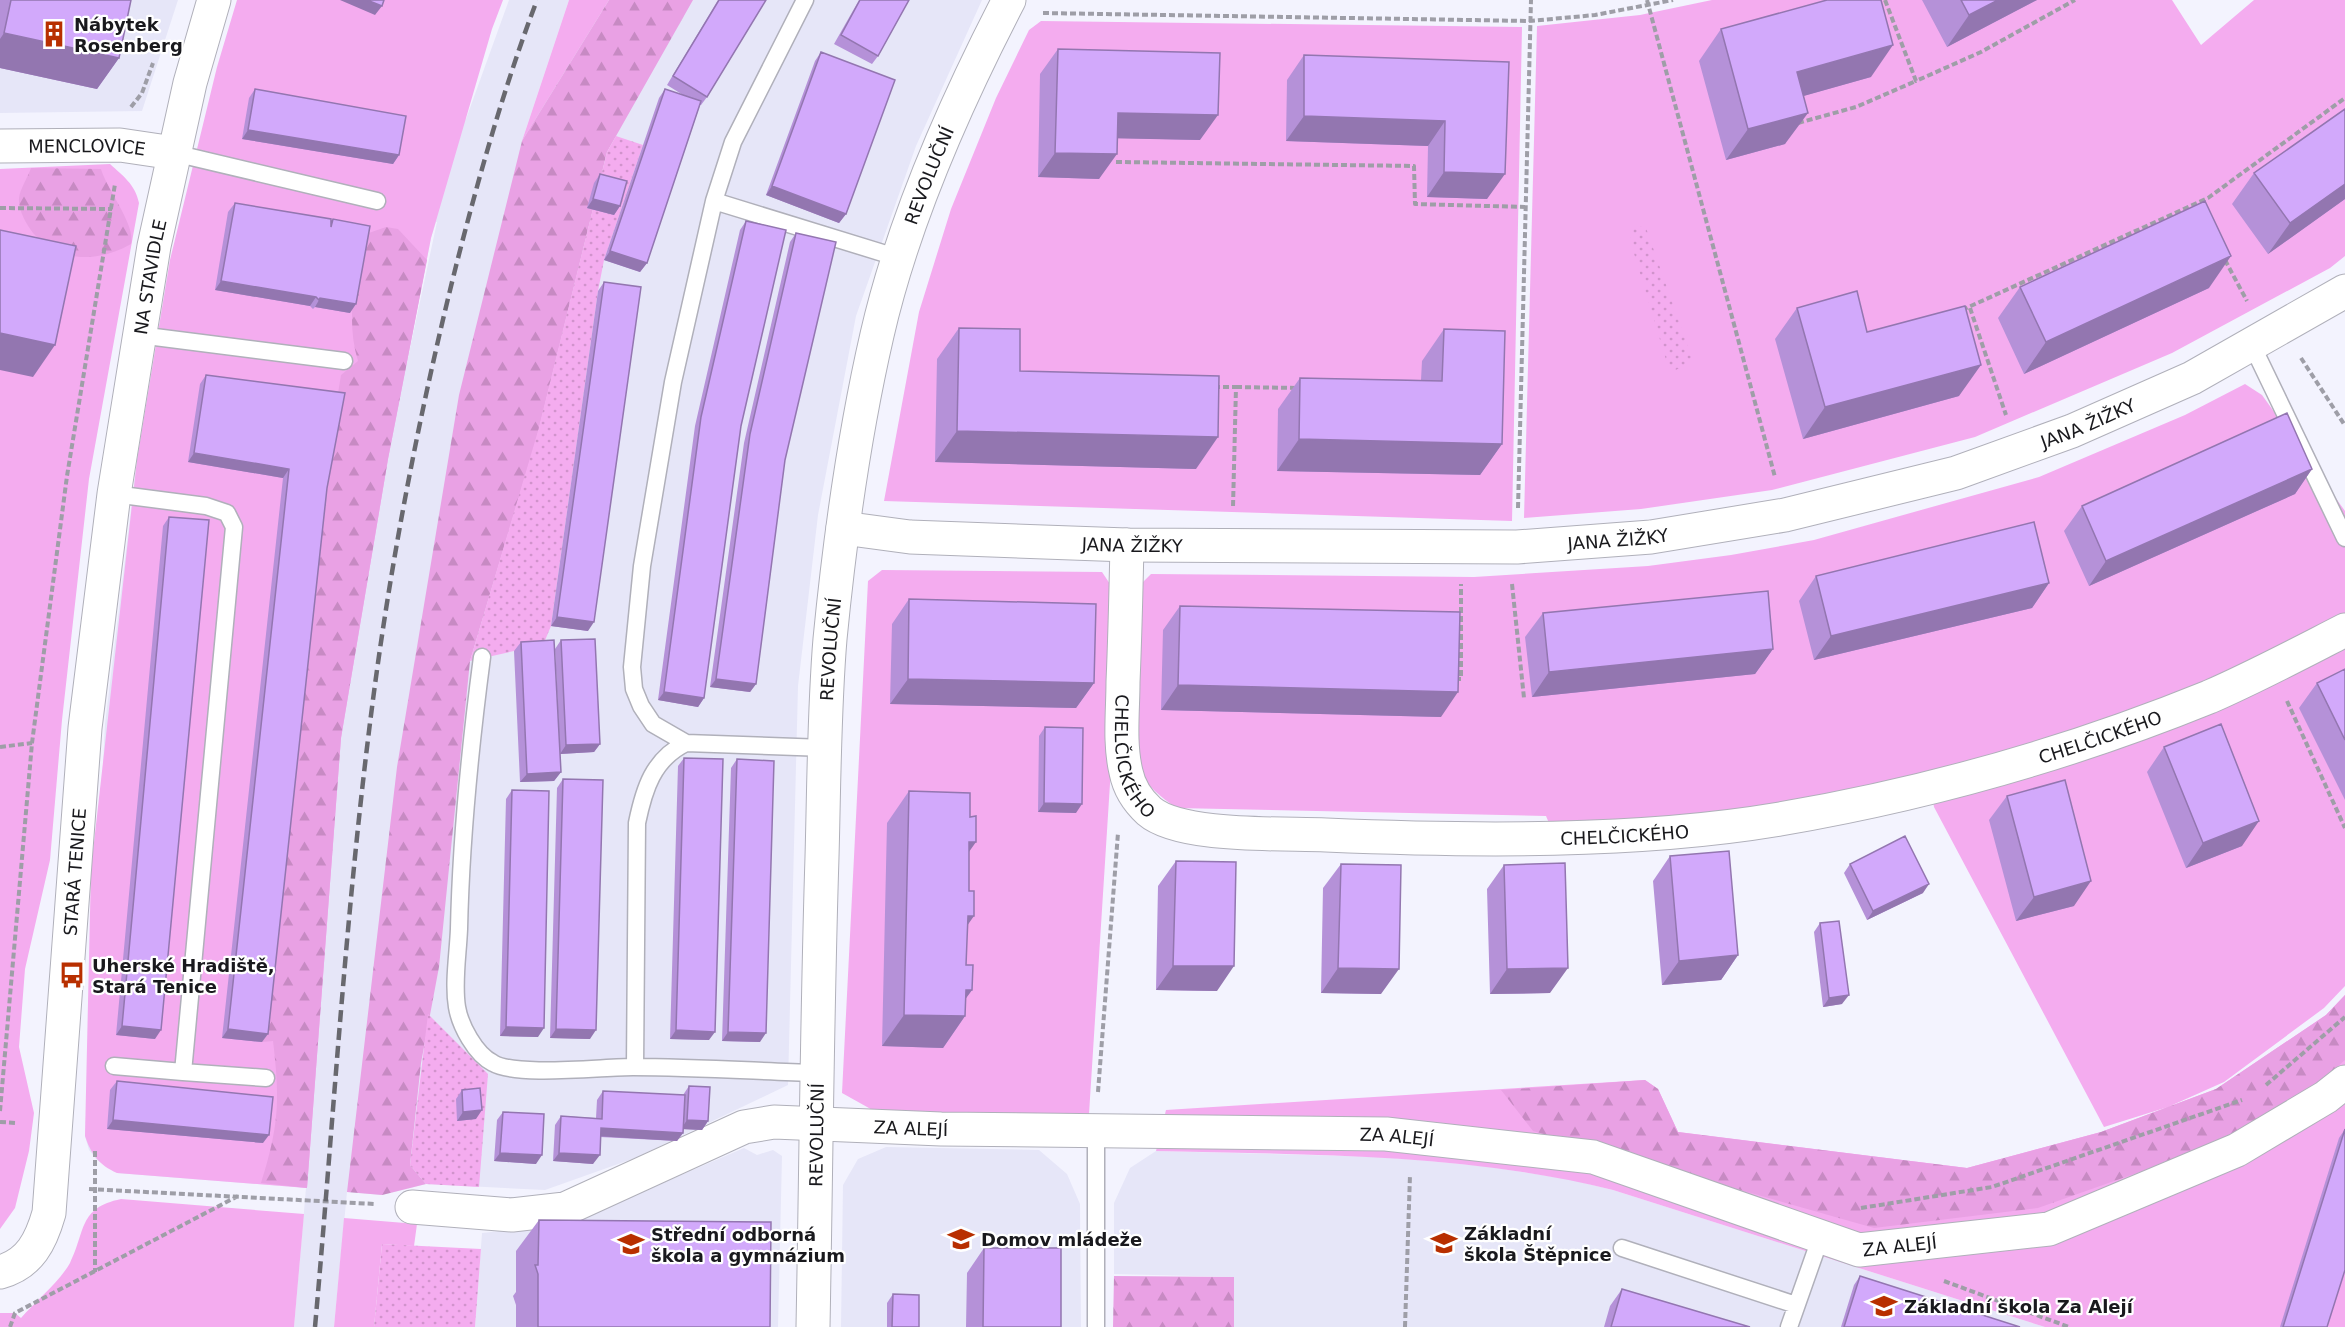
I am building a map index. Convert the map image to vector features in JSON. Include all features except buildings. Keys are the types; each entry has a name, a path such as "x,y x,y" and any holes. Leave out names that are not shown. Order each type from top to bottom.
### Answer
{"street":[{"name":"NA STAVIDLE","path":"106,556 139,335 174,153 190,83 214,0"},
{"name":"REVOLUČNÍ","path":"813,1327 815,1073 825,748 830,640 843,528 877,333 899,258 949,126 1022,8"},
{"name":"MENCLOVICE","path":"0,146 120,145 174,153"},
{"name":"JANA ŽIŽKY","path":"843,528 910,537 1127,545 1461,548 1517,547 1651,537 1785,515 1900,489 2012,453 2072,431 2163,392 2252,345 2345,291"},
{"name":"CHELČICKÉHO","path":"1127,545 1122,732 1129,782 1139,800 1161,818 1188,827 1219,831 1384,838 1555,836 1697,829 1778,819 1882,798 2071,748 2212,695 2345,630"},
{"name":"STARÁ TENICE","path":"0,1272 16,1266 36,1246 49,1213 53,1187 65,969 84,740 106,556"},
{"name":"ZA ALEJÍ","path":"412,1207 512,1215 565,1209 744,1127 774,1122 941,1129 1386,1134 1593,1157 1858,1250 2049,1229 2237,1150 2326,1097 2345,1082"}],"lane":[{"path":"687,743 653,724 641,706 634,689 632,667 642,566 673,382 714,201 733,142 805,0"},
{"path":"174,153 377,201"},
{"path":"714,201 899,258"},
{"path":"139,335 344,361"},
{"path":"2252,345 2345,538"},
{"path":"114,494 219,509 227,513 234,528 183,1072"},
{"path":"482,657 467,768 460,885 457,1006 463,1028 492,1063 506,1068 635,1067 815,1073"},
{"path":"635,1067 637,823 643,792 658,764 671,750 687,743 825,748"},
{"path":"114,1066 266,1078"},
{"path":"1096,1129 1096,1327"},
{"path":"1789,1327 1821,1236"},
{"path":"1622,1248 1796,1305"}],"path":[{"path":"1517,547 1531,0"},
{"path":"1647,0 1785,515"},
{"path":"1022,8 1040,13 1530,21 1595,15 1673,0"},
{"path":"1885,0 1916,81"},
{"path":"1798,123 1856,107 1916,81 1981,52 2075,0"},
{"path":"1959,311 1970,308 2208,198 2345,98"},
{"path":"1116,162 1414,166 1415,204 1526,207"},
{"path":"2195,204 2200,213"},
{"path":"0,208 112,209"},
{"path":"2224,259 2252,310"},
{"path":"1970,308 2008,421"},
{"path":"2296,350 2344,424"},
{"path":"1212,387 1305,388"},
{"path":"1233,512 1236,387"},
{"path":"1452,679 1461,679 1461,548"},
{"path":"2272,667 2345,828"},
{"path":"0,747 32,743"},
{"path":"1096,1129 1119,819 1129,782"},
{"path":"2264,1088 2345,1017"},
{"path":"1856,1209 1992,1187 2244,1099"},
{"path":"1405,1327 1410,1173"},
{"path":"53,1187 412,1207"},
{"path":"10,1327 15,1313 238,1196"},
{"path":"1936,1279 2069,1327"}],"shaded area":[{"path":"0,0 178,0 142,111 0,113"},
{"path":"237,0 503,0 492,29 431,238 388,459 341,738 307,1188 117,1173 96,1158 85,1136 91,869 137,460 170,260 217,67"},
{"path":"509,0 569,0 523,138 609,0 982,0 916,146 856,316 818,515 798,686 788,1085 635,1158 545,1190 426,1184 382,1195 347,1192 334,1327 294,1327 306,1188 117,1173 97,1160 89,1150 85,1136 105,724 137,460 170,260 466,119","holes":["437,222 406,367 431,238"]},
{"path":"569,0 609,0 522,141"},
{"path":"1712,0 2172,0 2201,45 2254,0 2345,0 2345,256 2330,268 2172,353 1975,437 1772,490 1641,509 1524,518 1537,26 1640,15"},
{"path":"1041,21 1522,27 1512,521 884,501 919,312 951,209 996,98 1029,30"},
{"path":"616,136 643,145 604,260 598,291 551,626 541,650 514,651 470,661 538,431 607,152"},
{"path":"110,164 131,185 139,203 89,479 62,720 50,860 25,969 19,1047 34,1113 29,1151 15,1208 0,1229 0,169"},
{"path":"1635,225 1646,228 1693,361 1670,373 1630,240"},
{"path":"2245,384 2262,395 2345,511 2345,986 2324,1008 2224,1082 2168,1107 2104,1127 1934,807 1929,777 1788,807 1551,828 1546,816 1176,808 1150,786 1142,774 1133,727 1134,678 1140,585 1151,574 1474,577 1648,566 1731,555 1814,540 2039,477 2185,415"},
{"path":"882,570 1102,572 1110,584 1111,768 1089,1114 885,1117 842,1093 868,581"},
{"path":"2345,995 2345,1327 2045,1327 1613,1190 1557,1178 1443,1162 1386,1158 1156,1151 1166,1110 1645,1080 1658,1089 1678,1132 1967,1168 2101,1132 2216,1089 2326,1015"},
{"path":"428,1014 488,1074 479,1187 426,1184 410,1165"},
{"name":"Domov mládeže","path":"886,1147 1039,1150 1067,1174 1080,1204 1081,1327 841,1327 843,1185 858,1159"},
{"name":"Střední odborná škola a gymnázium","path":"744,1148 757,1155 773,1150 782,1156 778,1327 475,1327 482,1233 567,1224"},
{"name":"Základní škola Štěpnice","path":"1156,1151 1384,1157 1483,1166 1568,1179 1613,1190 2045,1327 1234,1327 1234,1277 1114,1274 1114,1203 1130,1168"},
{"path":"121,1199 304,1214 294,1327 0,1327 0,1313 15,1313 21,1318 60,1277 70,1263 85,1222 90,1215 97,1208"},
{"path":"344,1218 417,1224 414,1246 382,1244 374,1327 334,1327"},
{"path":"382,1244 481,1249 475,1327 374,1327"}],"green space":[{"path":"609,0 693,0 607,152 537,437 470,661 439,967 421,1063 410,1165 426,1184 382,1195 347,1192 397,767 459,395 522,141"},
{"path":"31,168 101,169 129,227 131,244 105,255 79,257 67,255 43,243 30,229 19,203 20,194"},
{"path":"386,227 398,229 427,260 388,459 341,738 307,1188 261,1183 275,1129 277,1097 273,1041 262,1042 321,497 341,375 358,361 354,345 352,314 363,235"},
{"path":"2345,995 2345,1060 2319,1083 2213,1146 2038,1208 1874,1228 1533,1131 1501,1090 1645,1080 1658,1089 1678,1132 1967,1168 2101,1132 2216,1089 2326,1015"},
{"path":"1114,1276 1234,1277 1234,1327 1113,1327"}],"railway":[{"path":"315,1327 341,1009 364,771 399,531 431,372 456,266 493,132 537,0"}],"place":[{"name":"Nábytek Rosenberg","path":"54,34"},
{"name":"Uherské Hradiště, Stará Tenice","path":"72,975"},
{"name":"Domov mládeže","path":"961,1239"},
{"name":"Základní škola Štěpnice","path":"1444,1243"},
{"name":"Střední odborná škola a gymnázium","path":"631,1244"},
{"name":"Základní škola Za Alejí","path":"1884,1306"}]}
